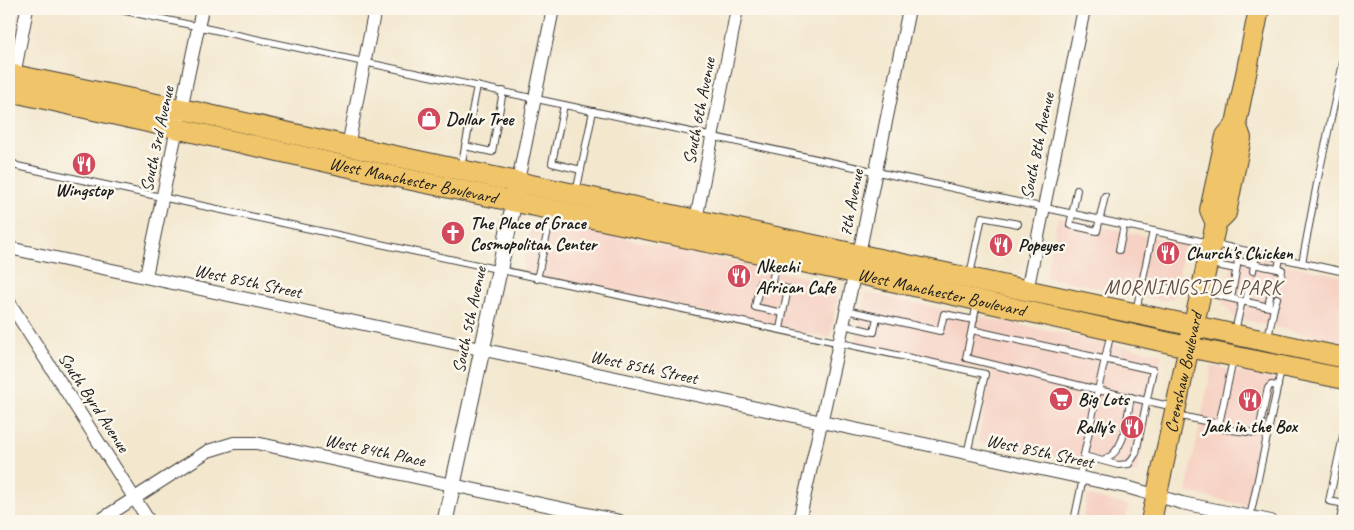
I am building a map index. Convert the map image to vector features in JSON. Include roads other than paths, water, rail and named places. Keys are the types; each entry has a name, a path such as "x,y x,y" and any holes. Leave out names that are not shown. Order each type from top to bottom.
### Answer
{"main road":[{"name":"Crenshaw Boulevard","path":"1151,521 1216,223 1210,210 1226,136 1236,124 1259,9"},
{"name":"West Manchester Boulevard","path":"11,80 178,118 345,166 516,191 576,194 696,220 857,263 978,300 1188,347 1345,379"},
{"name":"West Manchester Boulevard","path":"178,118 348,146 460,170 516,191 552,209 778,256 857,263 970,278 1345,358"}],"street":[{"path":"11,80 27,9"},
{"name":"South 3rd Avenue","path":"146,276 202,9"},
{"path":"348,146 376,9"},
{"name":"South 5th Avenue","path":"446,521 553,9"},
{"name":"South 6th Avenue","path":"696,220 736,9"},
{"name":"7th Avenue","path":"799,521 857,263 874,172 910,9"},
{"name":"South 8th Avenue","path":"1027,291 1042,208 1084,9"},
{"name":"West 85th Street","path":"9,248 1081,478 1232,517 1250,517 1271,521"},
{"name":"South Byrd Avenue","path":"9,302 149,521"},
{"name":"West 84th Place","path":"134,497 208,451 234,443 256,443 620,521"},
{"path":"99,521 134,497"}],"lane":[{"path":"116,9 1153,231 1209,253 1236,269"},
{"path":"1302,262 1345,54"},
{"path":"460,170 477,86"},
{"path":"465,146 492,152 503,92"},
{"path":"564,105 552,163 581,170"},
{"path":"576,194 593,111"},
{"path":"9,160 17,166 498,271 780,329 985,374 967,454"},
{"path":"1077,190 1070,225 1097,231 1105,196"},
{"path":"537,279 552,209"},
{"path":"970,278 982,217 1018,224"},
{"path":"1119,250 1124,225"},
{"path":"1135,313 1153,231"},
{"path":"1209,253 1256,253 1345,272"},
{"path":"1253,268 1256,253"},
{"path":"771,285 778,256"},
{"path":"1274,276 1280,258"},
{"path":"1231,298 1238,261 1253,268 1276,268 1282,270 1281,277"},
{"path":"1142,282 1168,288"},
{"path":"780,329 788,289 760,283 755,307 783,313"},
{"path":"1201,291 1271,307"},
{"path":"1234,334 1248,292"},
{"path":"1267,342 1273,298"},
{"path":"978,300 966,358 1148,401 1174,411 1219,424 1224,429 1255,433 1259,430 1268,388 1271,385 1278,386"},
{"path":"846,310 940,331 944,314 974,320"},
{"path":"843,325 874,332 877,317"},
{"path":"972,330 1153,370 1136,453 1129,464 1118,465 1105,460 1084,456"},
{"path":"1074,521 1084,456 1111,330"},
{"path":"1219,424 1234,356"},
{"path":"1250,517 1282,366"},
{"path":"1105,460 1114,455 1121,447 1131,397"},
{"path":"1340,521 1344,504 1329,501 1345,427"}],"place":[{"name":"Dollar Tree","path":"429,119"},
{"name":"Wingstop","path":"84,164"},
{"name":"The Place of Grace Cosmopolitan Center","path":"453,233"},
{"name":"Popeyes","path":"1001,245"},
{"name":"Church's Chicken","path":"1168,253"},
{"name":"Nkechi African Cafe","path":"739,276"},
{"name":"Big Lots","path":"1061,399"},
{"name":"Jack in the Box","path":"1250,400"},
{"name":"Rally's","path":"1132,427"}],"district":[{"name":"MORNINGSIDE PARK","path":"1193,287"}]}
